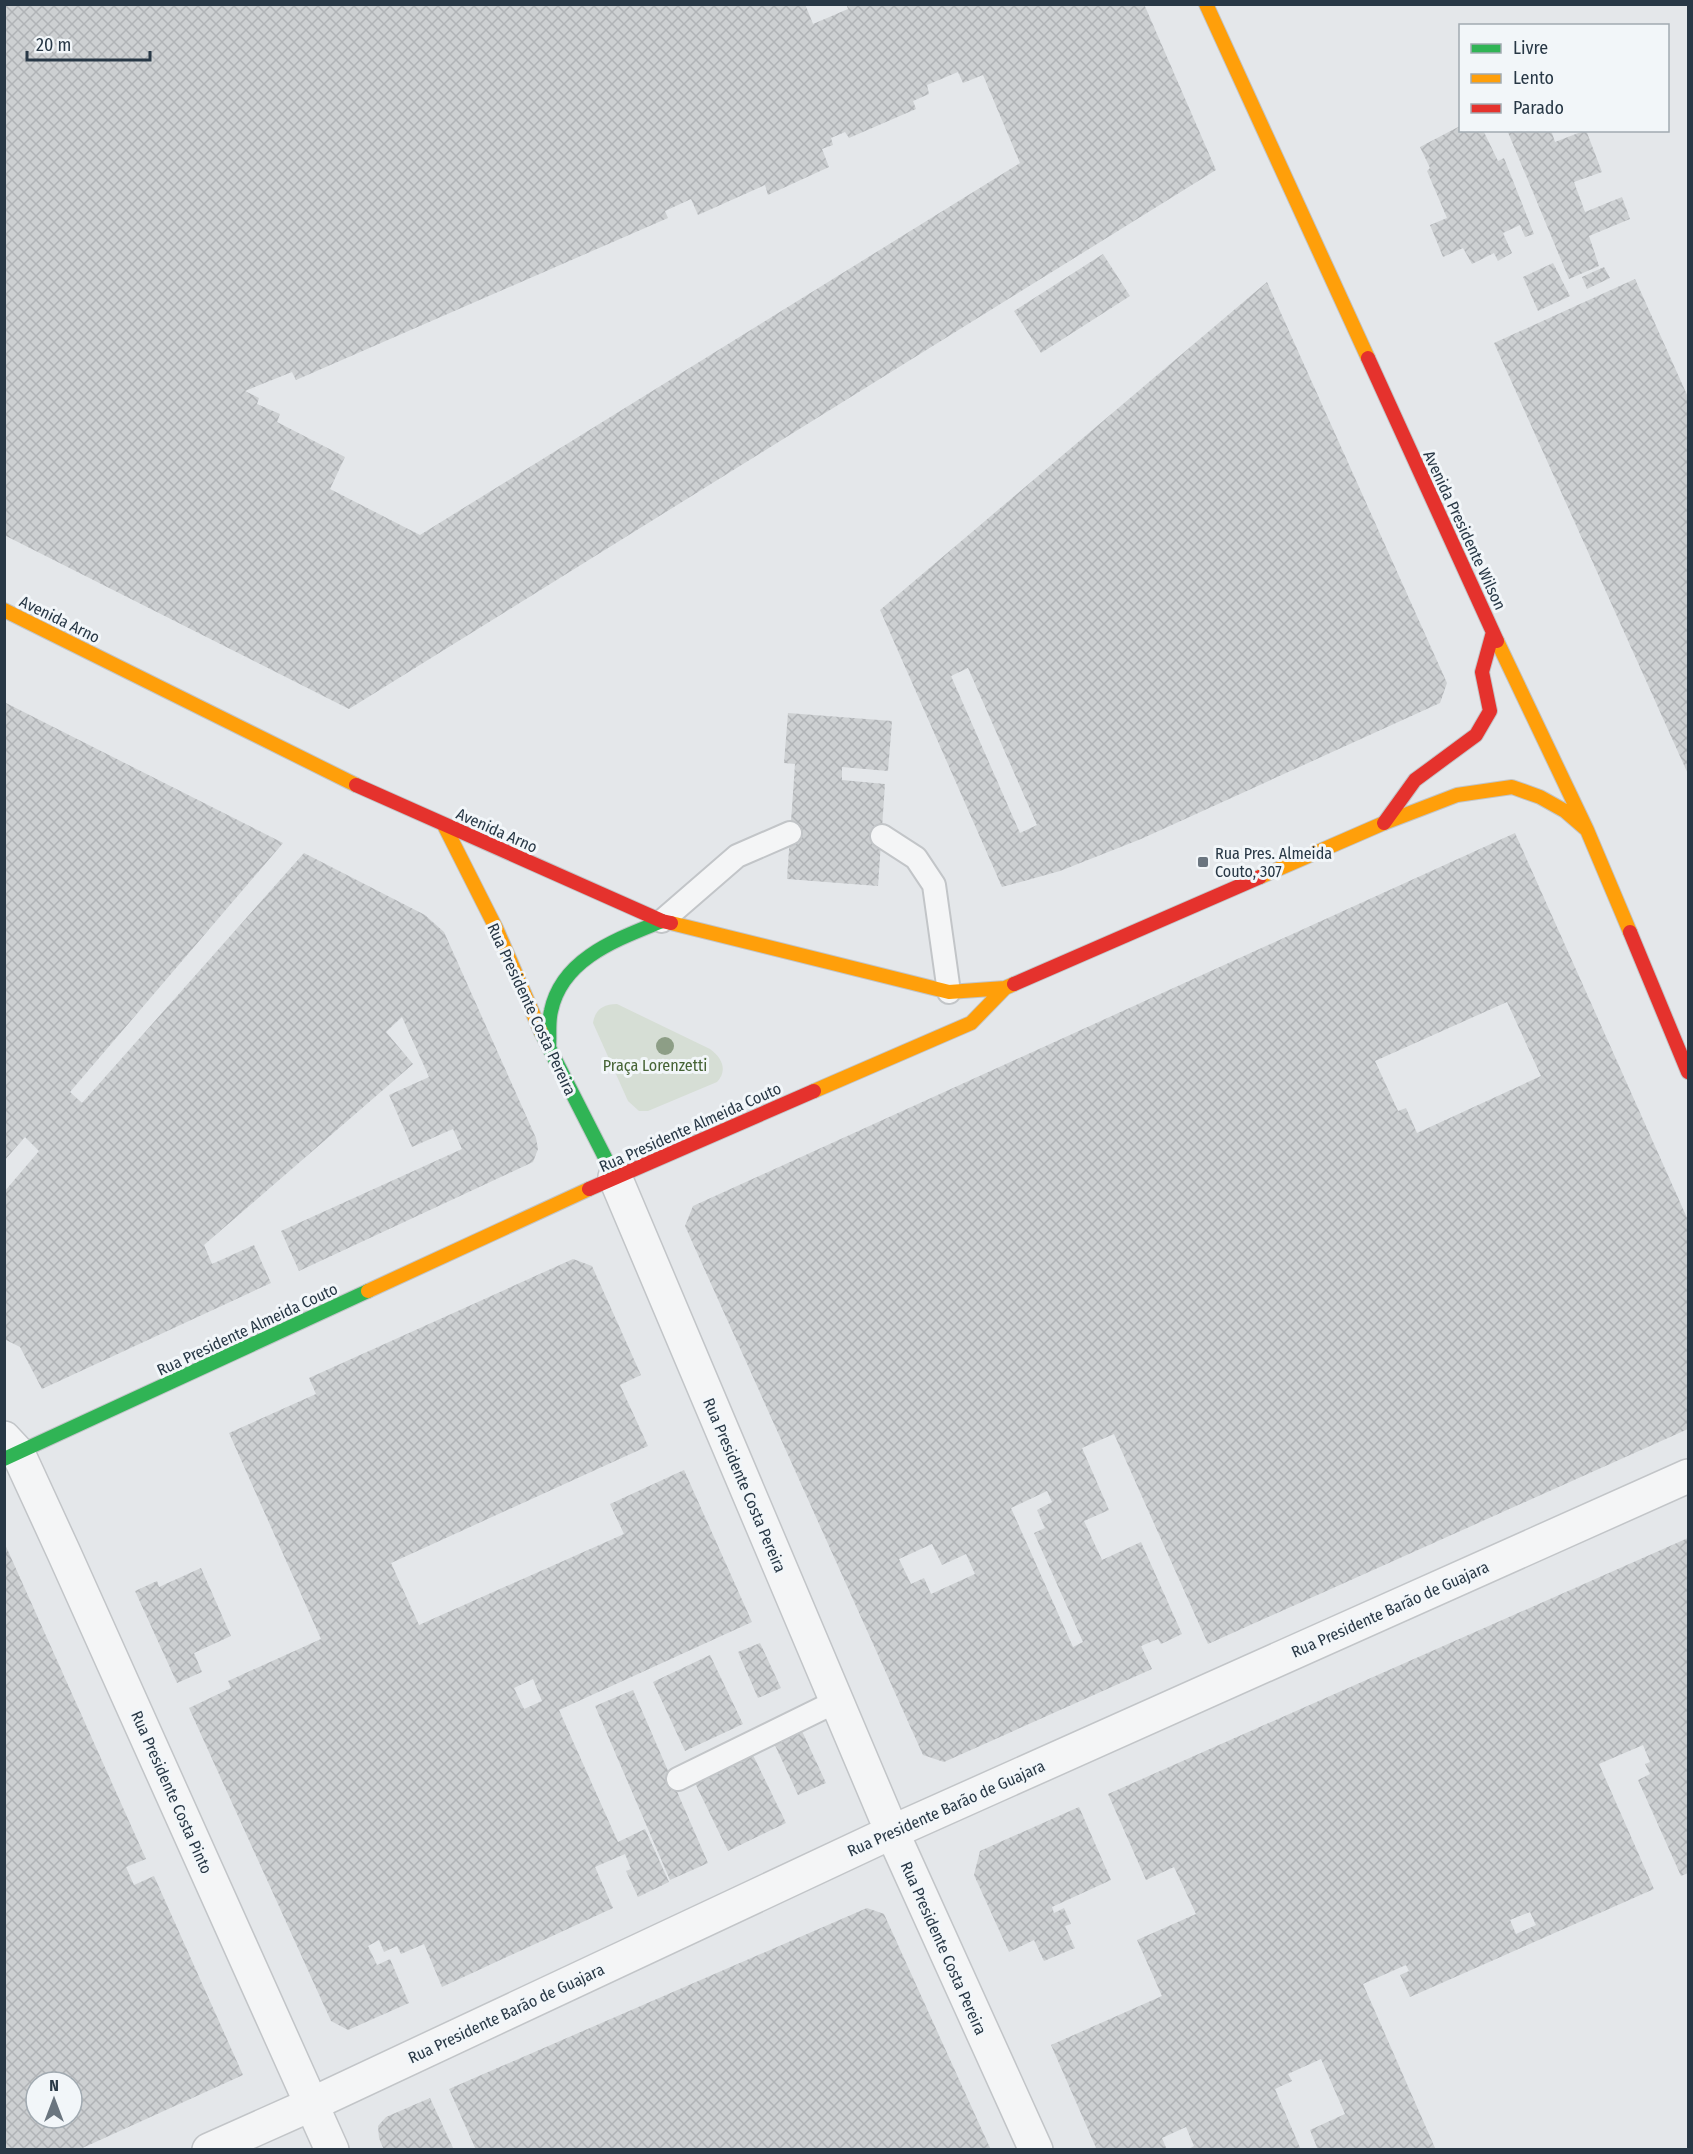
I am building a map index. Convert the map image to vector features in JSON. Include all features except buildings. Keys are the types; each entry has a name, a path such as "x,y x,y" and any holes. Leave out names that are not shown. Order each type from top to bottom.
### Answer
{"main road":[{"name":"Avenida Presidente Wilson","path":"1206,4 1493,632 1587,830 1689,1072"},
{"name":"Avenida Arno","path":"4,610 355,784 662,921 949,992 1005,988"},
{"path":"1384,823 1415,780 1476,735 1490,711 1482,672 1493,632"},
{"name":"Rua Presidente Almeida Couto","path":"9,1450 615,1177 971,1023 1005,988 1384,823 1456,795 1512,787 1540,797 1565,811 1587,830"},
{"name":"Rua Presidente Costa Pereira","path":"444,825 496,928 549,1051 615,1177"},
{"path":"549,1051 551,1007 561,982 576,964 608,945 662,921"}],"street":[{"name":"Rua Presidente Costa Pereira","path":"615,1177 892,1832 1036,2150"},
{"name":"Rua Presidente Costa Pinto","path":"9,1450 332,2150"},
{"name":"Rua Presidente Barão de Guajara","path":"209,2150 892,1832 1689,1476"}],"lane":[{"path":"662,921 736,856 790,833"},
{"path":"882,836 916,858 934,885 949,992"},
{"path":"678,1779 837,1701"}],"green space":[{"name":"Praça Lorenzetti","path":"617,1004 710,1049 718,1056 722,1064 720,1078 717,1082 648,1111 639,1111 628,1101 593,1023 601,1008"}],"traffic: fast":[{"path":"549,1048 551,1011 557,993 567,977 579,964 610,943 662,921"},
{"path":"541,1032 615,1177"},
{"path":"4,1459 368,1291"}],"traffic: slow":[{"path":"1206,4 1368,358"},
{"path":"4,610 356,785"},
{"path":"1497,641 1587,830 1630,932"},
{"path":"1260,877 1384,823 1457,795 1512,787 1540,797 1565,811 1587,830"},
{"path":"444,825 496,928 541,1032"},
{"path":"671,923 949,992 1005,988"},
{"path":"814,1091 971,1023 1005,988 1014,984"},
{"path":"368,1291 589,1189"}],"traffic: jam":[{"path":"1368,358 1497,641"},
{"path":"1384,823 1415,780 1476,735 1490,711 1482,672 1493,632"},
{"path":"356,785 671,923"},
{"path":"1014,984 1260,877"},
{"path":"1630,932 1688,1072"},
{"path":"589,1189 814,1091"}],"place":[{"name":"Rua Pres. Almeida Couto, 307","path":"1203,862"}]}
